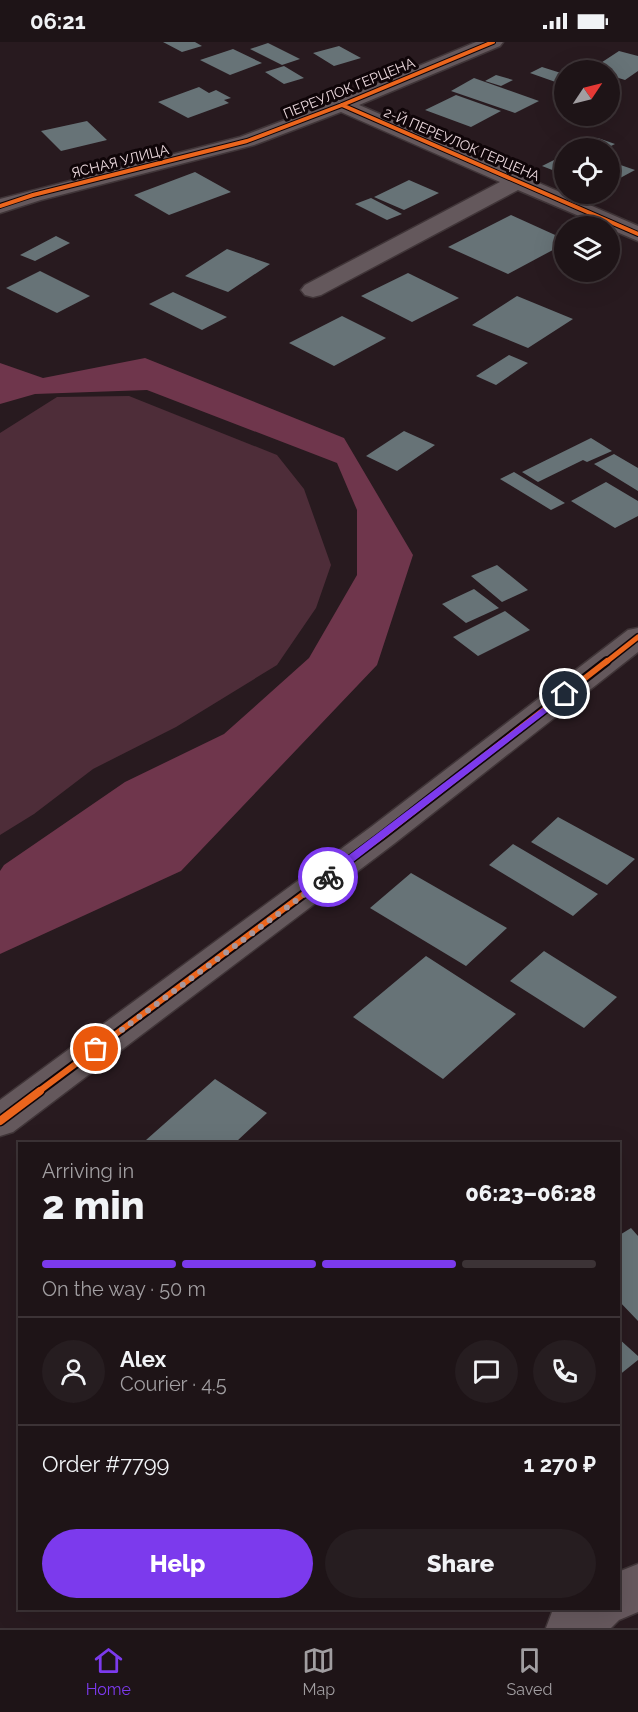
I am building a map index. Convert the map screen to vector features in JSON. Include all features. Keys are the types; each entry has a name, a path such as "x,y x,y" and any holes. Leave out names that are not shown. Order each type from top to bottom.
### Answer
{"main road":[{"path":"620,1597 638,1586"},
{"path":"569,1628 598,1610"}],"street":[{"name":"ПЕРЕУЛОК ГЕРЦЕНА","path":"247,141 342,105 493,42"},
{"name":"2-Й ПЕРЕУЛОК ГЕРЦЕНА","path":"342,105 638,234"},
{"name":"ЯСНАЯ УЛИЦА","path":"0,206 33,195 247,141"},
{"name":"2-Й ПЕРЕУЛОК ГЕРЦЕНА","path":"313,290 518,181"},
{"path":"0,1121 383,835 638,637"}],"shaded area":[{"path":"145,358 344,438 413,555 377,665 181,871 0,954 0,871 4,865 125,782 224,734 309,658 357,575 357,510 337,463 147,390 35,394 0,404 0,363 43,378"},
{"path":"129,396 277,455 304,489 331,565 316,608 277,665 176,727 93,769 34,814 0,835 0,433 57,397"}],"building":[{"path":"163,42 195,42 202,46 182,52"},
{"path":"268,43 300,59 282,65 250,49"},
{"path":"339,46 361,58 334,66 313,53"},
{"path":"233,49 262,63 230,75 200,60"},
{"path":"619,51 638,56 638,71 625,80 620,78 620,60 605,60"},
{"path":"284,66 304,78 284,84 265,72"},
{"path":"542,67 554,71 554,81 530,73"},
{"path":"496,75 513,80 501,86 485,81"},
{"path":"474,78 539,101 515,113 451,91"},
{"path":"199,87 209,93 216,90 231,98 224,100 229,103 188,118 158,102"},
{"path":"456,95 501,111 471,127 425,110"},
{"path":"87,121 107,140 61,151 41,131"},
{"path":"554,160 554,171 542,166"},
{"path":"620,165 635,170 620,178"},
{"path":"195,172 231,192 169,215 134,195"},
{"path":"409,180 439,193 404,210 374,197"},
{"path":"371,198 402,214 387,220 355,204"},
{"path":"511,215 554,234 554,249 508,274 448,247"},
{"path":"56,236 70,243 35,261 20,255"},
{"path":"227,249 270,264 228,292 185,276"},
{"path":"40,271 90,296 57,313 6,288"},
{"path":"408,273 459,298 412,322 361,296"},
{"path":"173,292 227,317 202,330 149,304"},
{"path":"517,296 573,319 528,348 472,325"},
{"path":"342,316 386,338 334,366 289,343"},
{"path":"509,355 528,363 496,385 476,376"},
{"path":"404,431 435,445 397,471 366,456"},
{"path":"591,438 612,451 587,462 583,460 538,482 522,472"},
{"path":"614,454 638,468 638,491 594,464"},
{"path":"514,472 565,503 551,510 500,479"},
{"path":"606,482 638,501 638,516 615,528 571,501"},
{"path":"497,565 528,590 502,602 471,576"},
{"path":"474,589 499,608 466,623 442,604"},
{"path":"505,611 530,630 478,656 453,637"},
{"path":"558,817 635,859 607,885 531,842"},
{"path":"513,844 598,894 573,916 489,865"},
{"path":"411,873 507,928 466,966 370,908"},
{"path":"544,951 617,997 584,1028 510,981"},
{"path":"426,956 516,1014 443,1079 353,1017"},
{"path":"215,1079 267,1113 237,1141 238,1142 149,1142 146,1140"},
{"path":"631,1228 638,1236 638,1321 620,1302 620,1235"},
{"path":"620,1340 638,1356 638,1360 620,1374"}],"cycle path":[{"path":"0,206 33,195 247,141 342,105 493,42"},
{"path":"342,105 638,234"},
{"path":"0,1121 383,835 638,637"}],"way so far":[{"path":"96,1049 328,877"}],"route":[{"path":"328,877 565,694"}]}
